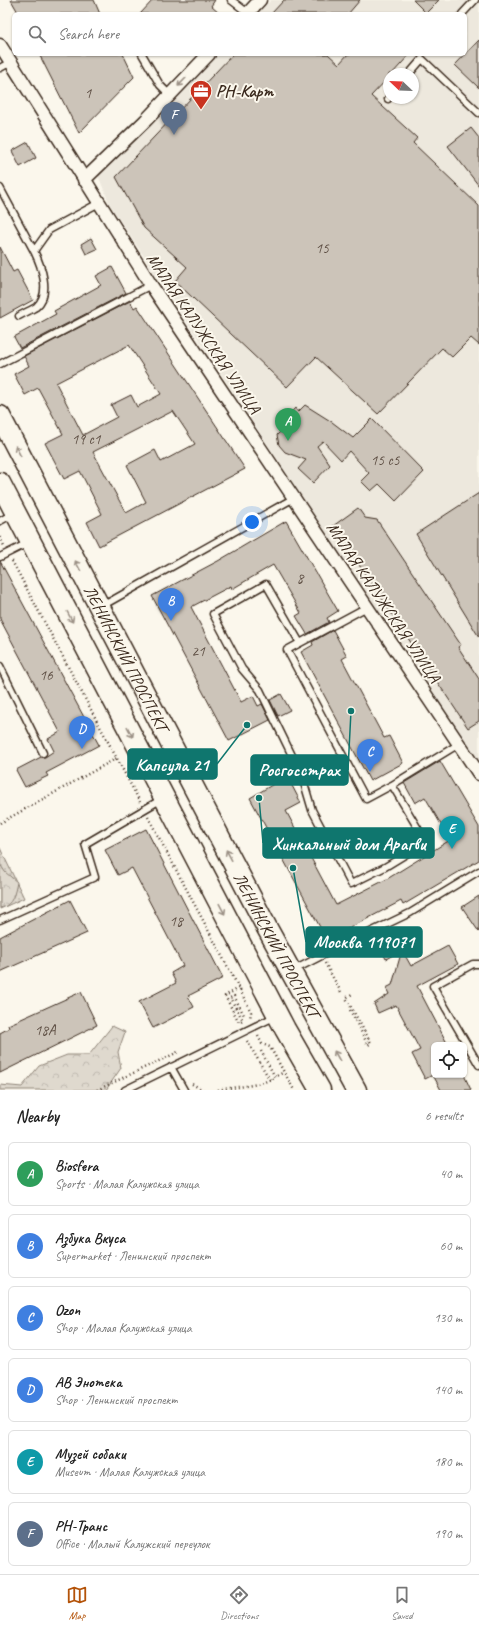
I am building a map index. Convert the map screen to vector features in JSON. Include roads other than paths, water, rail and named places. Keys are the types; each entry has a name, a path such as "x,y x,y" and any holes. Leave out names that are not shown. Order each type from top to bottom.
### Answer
{"main road":[{"name":"ЛЕНИНСКИЙ ПРОСПЕКТ","path":"0,416 291,972 356,1090"},
{"name":"ЛЕНИНСКИЙ ПРОСПЕКТ","path":"1,486 8,517 31,542 278,1015 320,1090"}],"street":[{"path":"249,12 260,0"},
{"name":"МАЛАЯ КАЛУЖСКАЯ УЛИЦА","path":"0,46 5,65 84,180 150,285 479,774"},
{"path":"84,180 207,56"}],"lane":[{"path":"231,0 245,12"},
{"path":"464,12 475,0"},
{"path":"143,56 160,84 170,95"},
{"path":"414,68 424,57 479,113"},
{"path":"0,188 41,264 43,295 37,306 19,316"},
{"path":"34,251 49,230 99,204"},
{"path":"0,364 150,285"},
{"path":"100,607 294,498"},
{"path":"0,557 31,542"},
{"path":"300,643 266,584 213,614 242,669 260,690 302,776 312,810 351,884 385,868 426,842 392,785"},
{"path":"367,607 287,650 366,800 459,744"},
{"path":"0,666 43,753"},
{"path":"0,920 96,877 85,844 164,797"},
{"path":"291,972 410,913 479,871"},
{"path":"479,964 473,964 433,986 479,1065"},
{"path":"125,1090 139,1087 171,1067 278,1015"},
{"path":"171,1067 184,1090"}],"place":[{"name":"РН-Карт","path":"201,110"},
{"name":"РН-Транс","path":"174,135"},
{"name":"Biosfera","path":"288,441"},
{"name":"Азбука Вкуса","path":"171,621"},
{"name":"Росгосстрах","path":"351,711"},
{"name":"Капсула 21","path":"247,725"},
{"name":"АВ Энотека","path":"82,749"},
{"name":"Ozon","path":"370,772"},
{"name":"Хинкальный дом Арагви","path":"259,798"},
{"name":"Музей собаки","path":"452,849"},
{"name":"Москва 119071","path":"293,868"}]}
